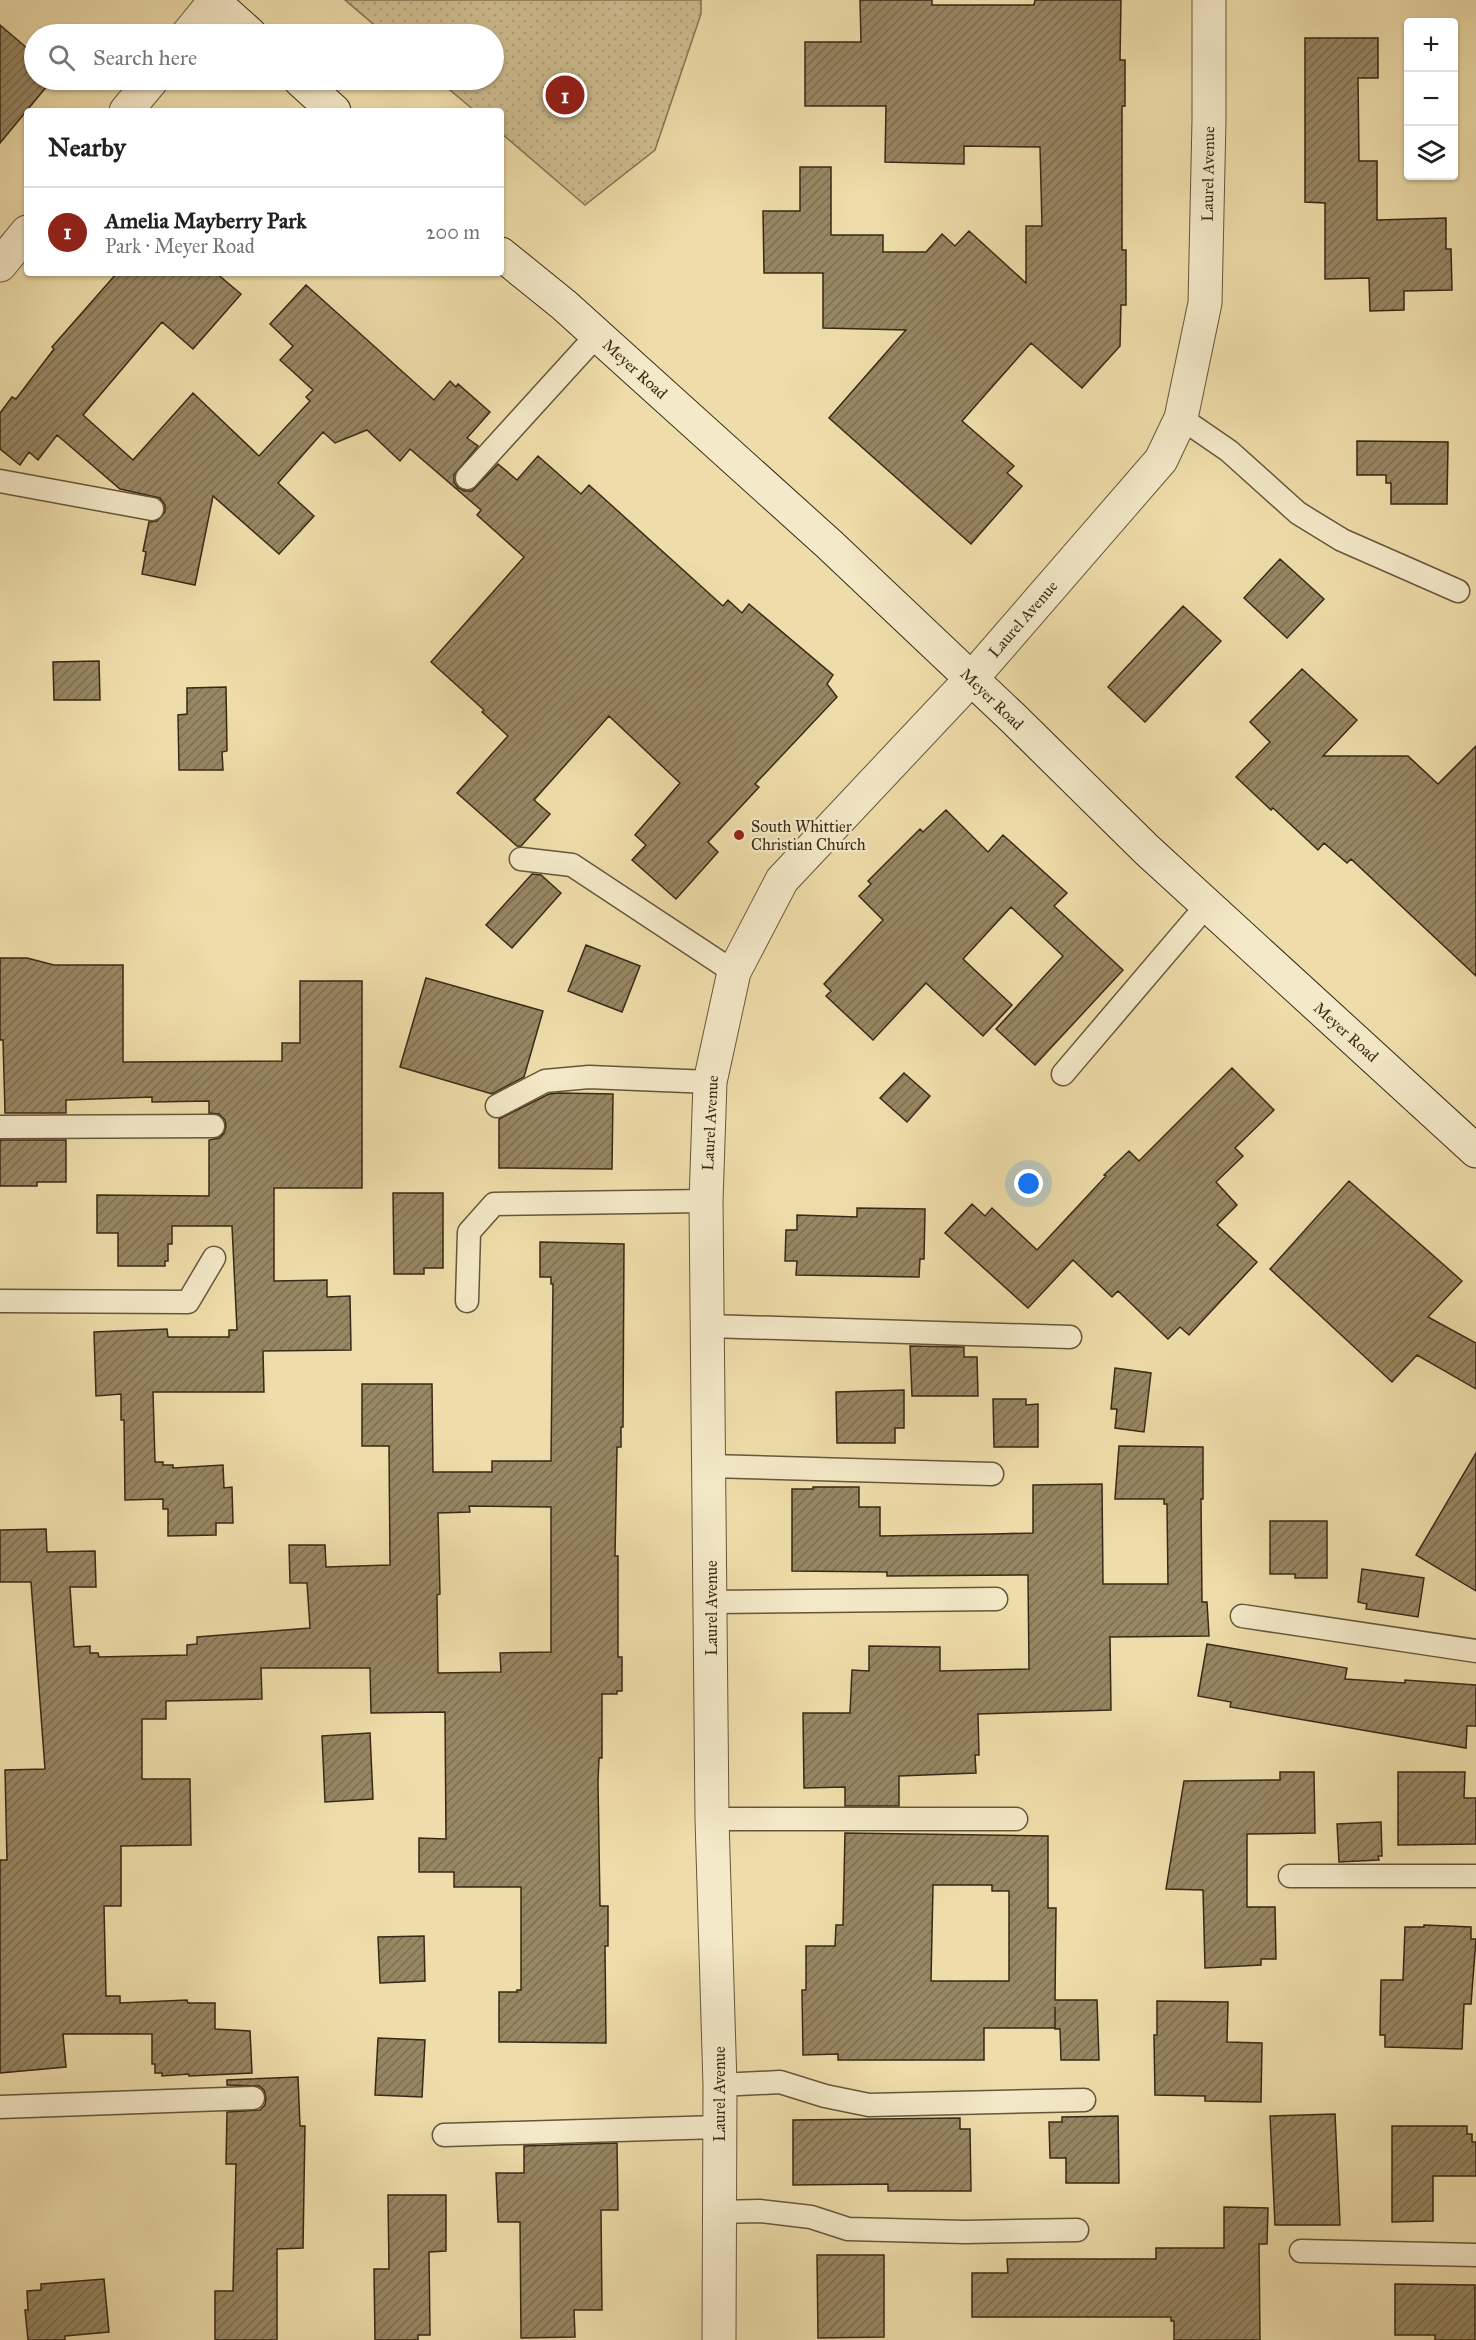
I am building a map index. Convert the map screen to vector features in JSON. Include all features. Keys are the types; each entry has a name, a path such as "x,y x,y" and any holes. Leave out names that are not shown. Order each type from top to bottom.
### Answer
{"street":[{"name":"Laurel Avenue","path":"719,2340 720,2085 712,1819 706,1201 710,1082 734,972 782,880 972,678 1161,460 1181,418 1205,303 1209,0"},
{"path":"196,24 213,1 239,24"},
{"path":"129,108 144,90"},
{"path":"311,90 331,108"},
{"path":"0,265 24,236"},
{"name":"Meyer Road","path":"504,257 597,335 830,545 972,678 1147,850 1476,1151"}],"lane":[{"path":"467,478 597,335"},
{"path":"1181,418 1229,451 1298,513 1342,540 1458,591"},
{"path":"0,481 152,509"},
{"path":"521,859 572,865 734,972"},
{"path":"1064,1074 1207,905"},
{"path":"497,1106 545,1081 588,1077 710,1082"},
{"path":"0,1127 213,1126"},
{"path":"467,1301 469,1232 494,1204 706,1201"},
{"path":"0,1302 188,1302 214,1258"},
{"path":"709,1326 1070,1337"},
{"path":"710,1466 992,1474"},
{"path":"711,1602 996,1599"},
{"path":"1242,1616 1476,1652"},
{"path":"712,1819 1016,1819"},
{"path":"1290,1875 1476,1875"},
{"path":"720,2085 780,2082 825,2096 869,2105 1084,2100"},
{"path":"0,2107 253,2098"},
{"path":"444,2134 719,2127"},
{"path":"719,2212 760,2211 812,2217 848,2229 965,2232 1077,2230"},
{"path":"1301,2252 1476,2255"}],"shaded area":[{"path":"345,0 701,0 701,14 655,150 585,205 504,136 504,108 471,108 450,90 504,90 504,24 373,24"}],"building":[{"path":"860,0 932,0 932,5 1034,5 1035,0 1121,0 1120,60 1125,60 1125,106 1122,106 1122,250 1126,250 1126,305 1121,305 1120,346 1082,388 1031,343 962,421 1014,466 1007,473 1022,486 971,544 829,418 906,330 823,328 823,273 764,273 763,211 800,211 800,167 831,167 831,235 883,235 883,252 926,252 942,234 955,246 969,231 1026,283 1026,226 1042,226 1040,147 964,146 964,164 885,162 886,106 805,106 805,42 861,42"},
{"path":"0,25 24,45 24,90 44,90 29,108 24,108 24,114 0,143"},
{"path":"1305,38 1378,38 1378,78 1358,78 1359,161 1377,161 1377,220 1446,218 1446,249 1451,249 1452,290 1404,291 1404,310 1370,311 1369,278 1325,279 1325,203 1305,202"},
{"path":"114,276 220,276 241,294 193,349 162,322 83,415 133,460 193,393 259,456 310,401 306,397 313,390 280,360 293,346 270,324 306,285 434,400 450,381 456,387 458,384 490,412 467,438 478,446 454,475 454,482 458,488 472,491 498,464 517,480 538,456 581,494 589,485 723,606 728,600 742,613 749,604 833,675 827,684 837,697 755,784 759,787 708,842 718,852 676,899 632,860 646,845 635,835 680,783 609,716 534,800 550,814 521,846 517,846 457,793 508,736 482,712 484,710 431,662 524,557 477,515 481,510 410,449 400,461 367,430 335,443 323,432 278,483 314,516 279,554 213,496 195,585 142,574 146,552 143,551 149,522 157,521 165,512 165,505 160,498 120,489 57,435 38,460 29,452 20,465 0,449 0,413 12,397 16,399 54,349 52,347"},
{"path":"1357,441 1448,442 1447,504 1391,504 1391,483 1386,483 1386,475 1357,475"},
{"path":"1280,559 1324,599 1287,638 1244,598"},
{"path":"1183,606 1221,641 1145,722 1108,687"},
{"path":"99,661 100,700 54,700 53,662"},
{"path":"1302,669 1357,720 1323,756 1408,756 1438,784 1476,746 1476,976 1351,859 1347,863 1324,843 1318,850 1236,777 1270,742 1250,722"},
{"path":"226,687 227,751 222,752 223,770 179,770 178,715 187,714 187,688"},
{"path":"946,810 988,852 1003,835 1067,893 1054,906 1123,970 1035,1065 996,1029 1063,956 1011,907 963,959 1012,1005 983,1036 926,983 873,1040 826,996 831,991 824,984 883,920 859,896 871,884 868,881 920,829 923,832"},
{"path":"532,874 541,875 561,893 512,948 486,925"},
{"path":"586,945 640,966 622,1012 568,991"},
{"path":"0,958 27,958 54,965 123,965 123,1062 282,1061 282,1043 300,1043 300,981 362,981 362,1188 274,1188 274,1281 327,1280 327,1297 350,1296 351,1350 263,1351 264,1392 153,1392 155,1462 173,1465 173,1468 223,1465 224,1488 232,1487 233,1523 216,1523 216,1535 168,1536 168,1509 163,1509 163,1499 125,1500 124,1420 121,1420 121,1394 96,1396 94,1332 167,1329 168,1337 229,1337 229,1330 237,1330 232,1226 172,1226 172,1244 168,1244 168,1261 165,1261 165,1266 118,1266 118,1233 97,1233 97,1195 209,1196 209,1140 219,1138 224,1133 225,1120 219,1114 209,1113 209,1101 152,1102 152,1097 66,1100 66,1113 5,1113 3,1040 0,1040"},
{"path":"426,978 543,1011 524,1077 492,1094 400,1067"},
{"path":"1232,1068 1274,1110 1235,1148 1243,1156 1216,1182 1237,1205 1217,1225 1257,1262 1189,1335 1180,1327 1168,1339 1118,1291 1112,1297 1073,1260 1028,1308 945,1233 972,1204 985,1216 992,1208 1037,1250 1106,1176 1104,1175 1129,1151 1139,1161"},
{"path":"904,1073 930,1096 907,1122 880,1098"},
{"path":"549,1094 613,1094 612,1169 499,1168 499,1119"},
{"path":"0,1140 66,1140 66,1182 37,1182 37,1186 0,1186"},
{"path":"1349,1181 1462,1281 1428,1317 1476,1343 1476,1389 1417,1355 1392,1382 1270,1269"},
{"path":"393,1193 443,1193 443,1268 424,1268 424,1274 394,1274"},
{"path":"857,1208 925,1209 924,1259 920,1259 919,1277 796,1275 797,1261 785,1261 786,1230 797,1230 797,1215 857,1217"},
{"path":"540,1242 624,1244 623,1427 621,1427 621,1447 617,1447 615,1556 618,1556 618,1657 622,1657 622,1691 617,1691 617,1694 602,1694 602,1758 599,1758 598,1782 600,1906 608,1906 608,1946 605,1946 606,2043 499,2042 499,1992 521,1990 521,1887 454,1887 454,1872 419,1872 419,1838 446,1839 445,1712 371,1713 370,1668 261,1668 262,1699 166,1701 166,1719 142,1719 142,1779 190,1779 191,1845 121,1846 121,1906 104,1906 106,1996 120,1996 120,2003 187,2000 188,2003 215,2003 215,2029 250,2031 252,2073 162,2076 162,2073 155,2073 155,2064 152,2064 152,2034 63,2034 66,2067 0,2073 0,1860 7,1860 5,1770 45,1769 31,1582 0,1582 0,1530 46,1529 47,1552 95,1551 96,1587 70,1587 74,1647 90,1646 90,1653 98,1653 99,1657 187,1655 187,1645 197,1644 197,1637 310,1628 307,1583 290,1583 289,1545 325,1545 326,1567 390,1565 389,1446 362,1446 362,1384 432,1384 433,1472 492,1472 492,1461 551,1461 553,1284 551,1284 551,1277 540,1277","holes":["469,1506 551,1507 551,1652 500,1653 501,1672 438,1673 437,1595 440,1594 438,1513 470,1512"]},
{"path":"910,1346 964,1347 964,1357 977,1357 978,1396 912,1396"},
{"path":"1115,1368 1151,1373 1144,1432 1115,1428 1117,1409 1111,1409"},
{"path":"904,1390 904,1428 895,1428 895,1443 837,1443 836,1392"},
{"path":"993,1399 1026,1399 1026,1405 1038,1404 1038,1447 994,1447"},
{"path":"1119,1446 1203,1447 1202,1602 1207,1602 1209,1636 1110,1637 1111,1710 978,1714 979,1755 975,1755 976,1773 899,1776 899,1806 845,1806 845,1787 804,1788 803,1713 850,1713 852,1670 869,1671 869,1646 940,1647 940,1671 1029,1669 1028,1575 887,1576 887,1572 792,1571 792,1489 859,1487 859,1507 880,1507 880,1536 1033,1533 1033,1485 1102,1484 1103,1584 1168,1584 1167,1504 1164,1504 1164,1499 1115,1499"},
{"path":"1476,1453 1476,1591 1416,1555"},
{"path":"1270,1521 1327,1521 1327,1578 1295,1578 1295,1574 1270,1574"},
{"path":"1362,1569 1424,1578 1418,1617 1366,1609 1367,1604 1358,1602"},
{"path":"1207,1644 1347,1668 1345,1679 1476,1685 1476,1726 1467,1726 1466,1748 1230,1707 1231,1702 1198,1696"},
{"path":"370,1733 373,1799 325,1802 322,1736"},
{"path":"1280,1772 1314,1772 1315,1833 1247,1834 1247,1907 1275,1907 1276,1959 1261,1959 1261,1965 1205,1968 1203,1890 1166,1889 1184,1781 1280,1780"},
{"path":"1398,1772 1465,1772 1464,1798 1476,1798 1476,1844 1398,1845"},
{"path":"1381,1822 1382,1856 1378,1856 1379,1860 1339,1862 1337,1824"},
{"path":"845,1833 1048,1836 1048,1908 1056,1908 1055,2000 1097,2000 1099,2060 1061,2060 1060,2029 1055,2028 984,2028 984,2060 838,2060 838,2054 803,2055 802,1990 806,1990 806,1946 835,1946 836,1925 843,1925","holes":["933,1885 992,1885 992,1891 1009,1891 1009,1981 931,1981"]},
{"path":"1424,1925 1471,1927 1471,1939 1476,1939 1471,2004 1464,2004 1462,2049 1385,2047 1385,2035 1380,2035 1381,1980 1403,1980 1405,1927 1424,1927"},
{"path":"424,1936 425,1981 380,1983 378,1937"},
{"path":"1157,2001 1228,2002 1227,2042 1262,2043 1261,2102 1205,2101 1205,2096 1155,2095 1154,2035 1157,2035"},
{"path":"378,2038 425,2040 422,2097 375,2095"},
{"path":"298,2077 300,2126 305,2126 303,2248 277,2249 277,2340 215,2340 215,2291 233,2291 236,2164 226,2164 227,2112 260,2110 265,2105 266,2098 264,2090 259,2086 227,2085 227,2080"},
{"path":"1335,2114 1340,2225 1275,2225 1270,2116"},
{"path":"1118,2116 1119,2183 1066,2183 1066,2158 1050,2158 1049,2122 1062,2122 1062,2117"},
{"path":"960,2118 960,2129 970,2129 971,2191 888,2191 888,2184 793,2185 793,2120"},
{"path":"1392,2126 1467,2126 1467,2134 1472,2134 1472,2142 1476,2142 1476,2176 1433,2176 1433,2221 1392,2222"},
{"path":"617,2143 618,2210 601,2210 602,2310 574,2310 575,2337 521,2338 520,2222 498,2222 496,2173 524,2173 524,2146"},
{"path":"388,2195 446,2195 446,2251 429,2252 430,2335 418,2335 418,2340 375,2340 374,2269 389,2269"},
{"path":"1224,2207 1268,2208 1267,2244 1259,2244 1260,2340 1174,2340 1174,2321 1171,2321 1171,2317 972,2317 972,2273 1008,2273 1007,2259 1156,2259 1156,2248 1224,2248"},
{"path":"817,2255 884,2255 884,2337 818,2338"},
{"path":"104,2279 109,2332 65,2336 65,2340 28,2340 25,2310 28,2310 27,2291 41,2290 41,2284"},
{"path":"1395,2284 1475,2285 1475,2340 1435,2340 1435,2335 1395,2335"}],"place":[{"name":"Amelia Mayberry Park","path":"565,95"},
{"name":"South Whittier Christian Church","path":"739,835"}]}
